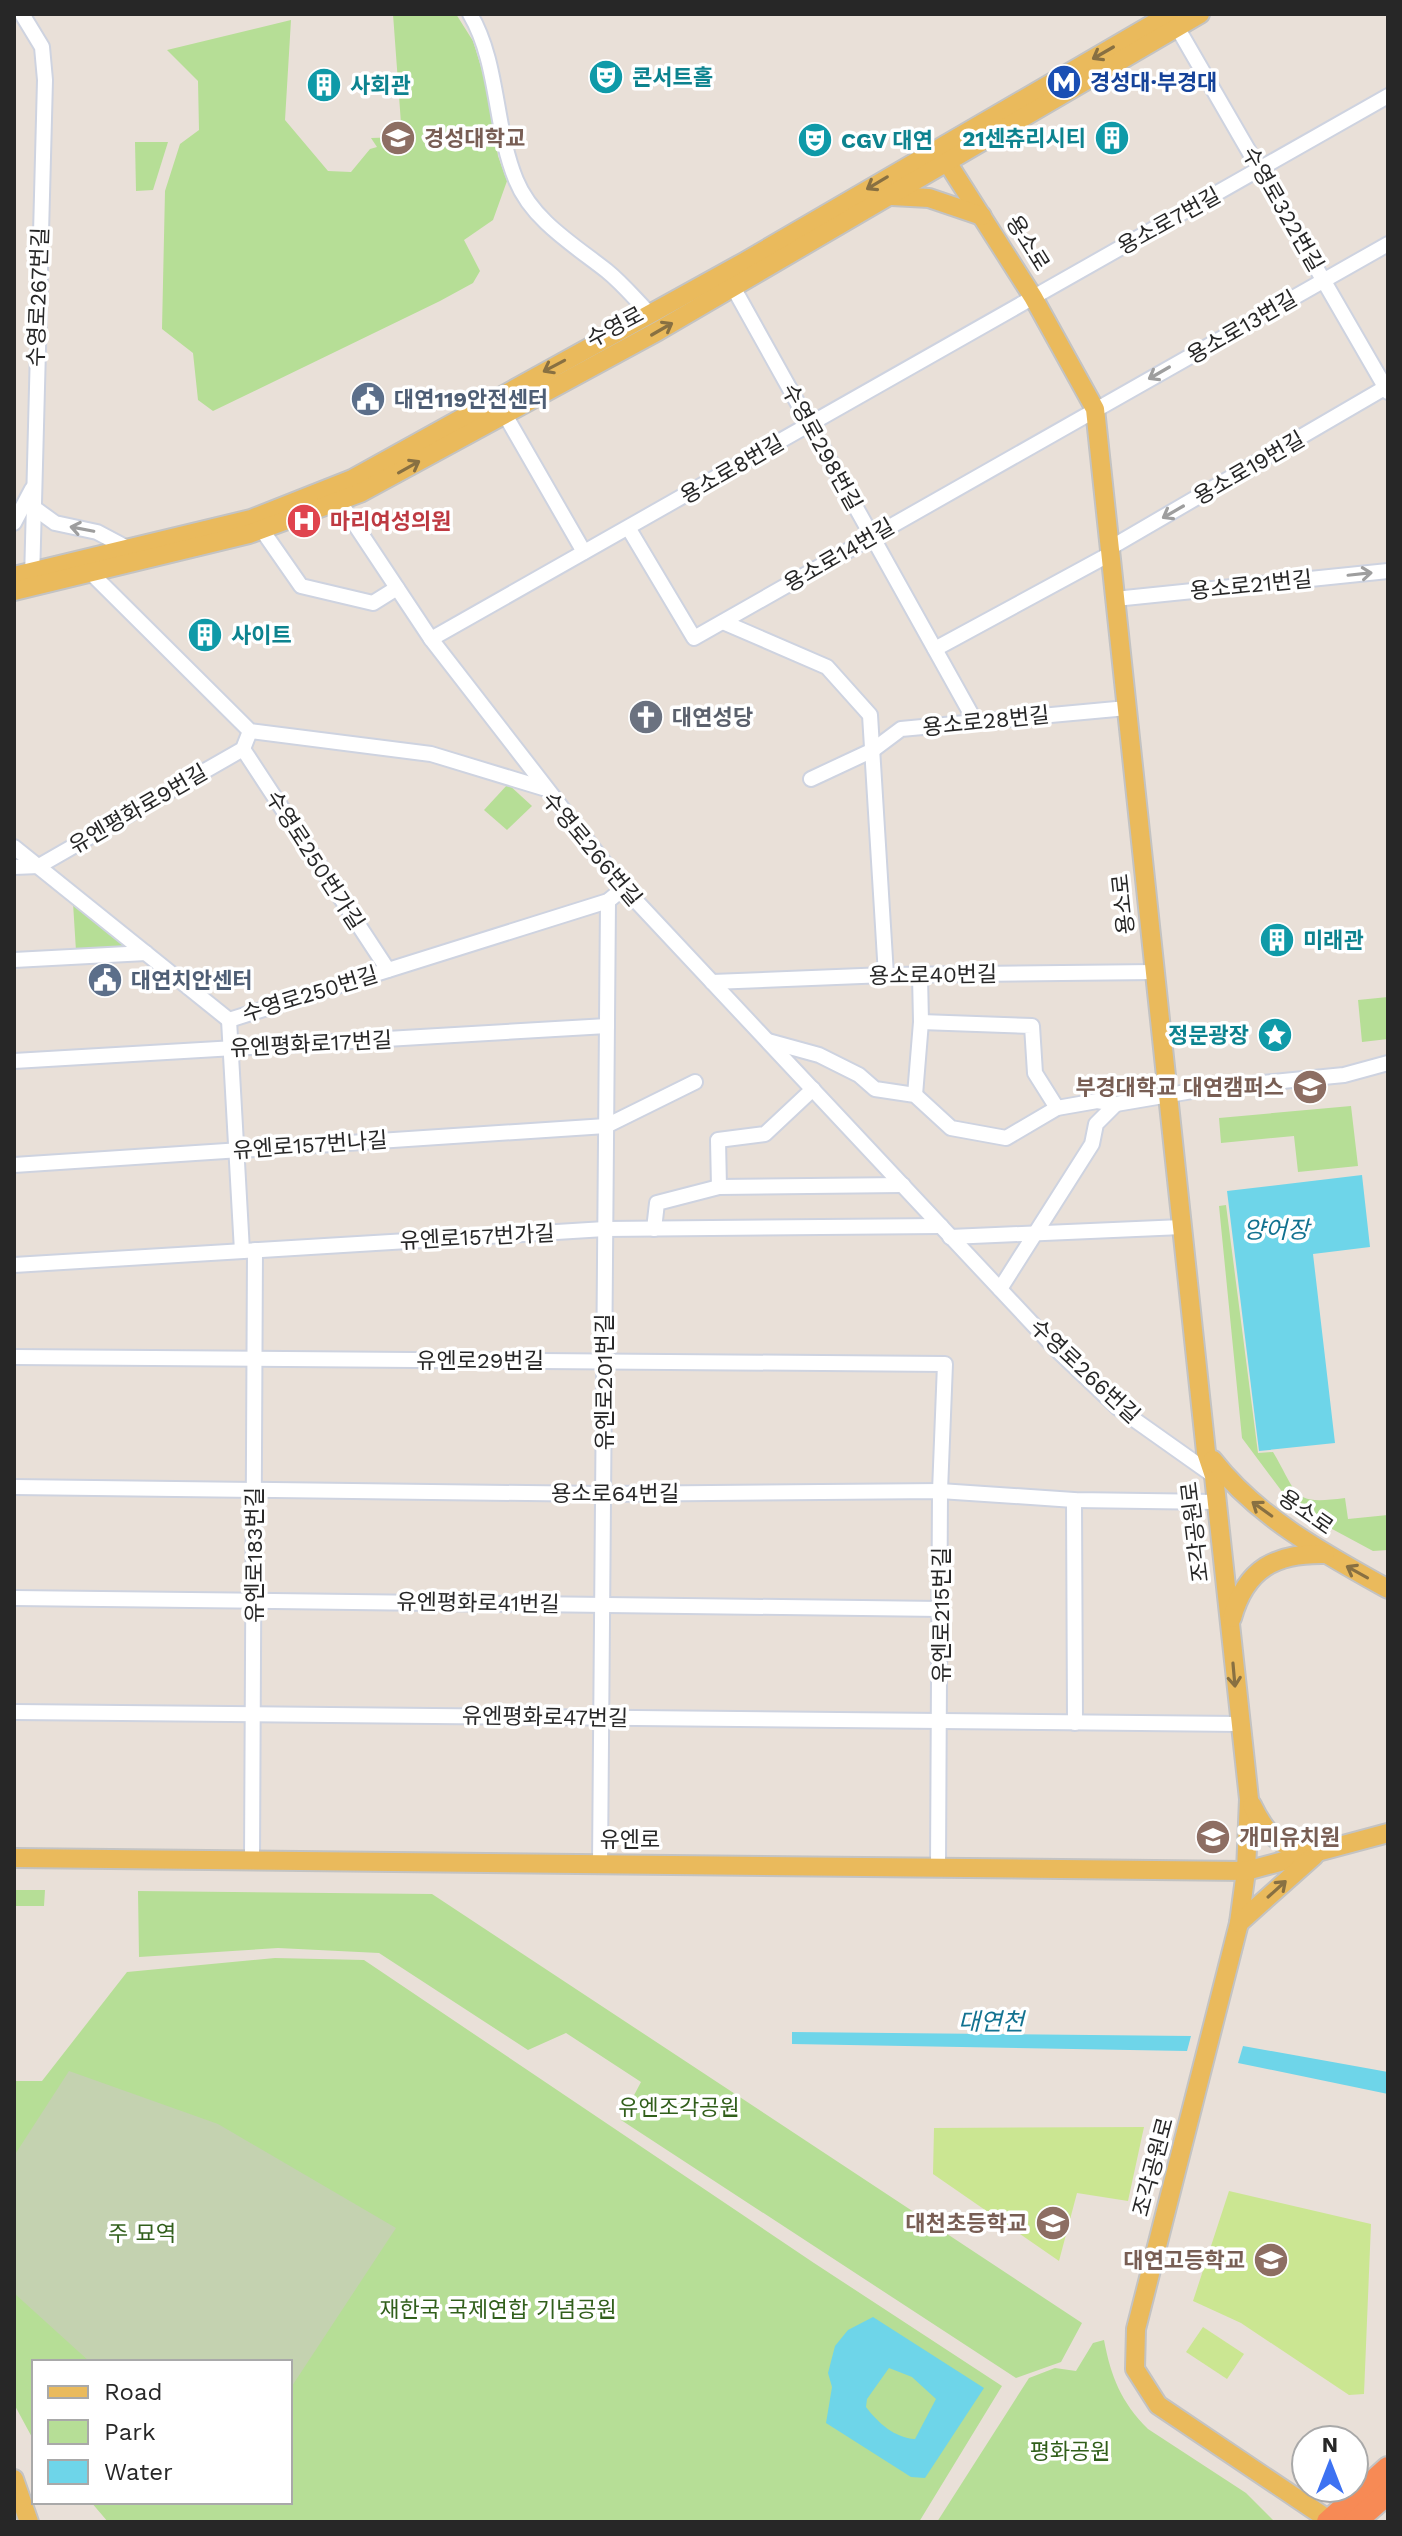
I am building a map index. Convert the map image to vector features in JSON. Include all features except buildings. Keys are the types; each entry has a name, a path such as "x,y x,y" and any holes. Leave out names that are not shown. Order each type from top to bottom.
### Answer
{"highway":[{"path":"1328,2521 1388,2468"},
{"path":"1355,2522 1388,2493"}],"main road":[{"name":"수영로","path":"23,581 251,519 319,494 651,315 1173,21 1200,14"},
{"name":"수영로","path":"23,581 92,574 262,530 340,502 390,478 733,287 947,162 1173,21"},
{"name":"용소로","path":"947,162 1033,297 1095,409 1206,1452 1251,1502 1325,1554 1388,1589"},
{"path":"886,196 929,198 982,216"},
{"name":"조각공원로","path":"1206,1452 1214,1476 1249,1799 1246,1871 1239,1923 1214,2030 1136,2329 1135,2369 1158,2405 1328,2521"},
{"path":"1230,1626 1239,1594 1261,1570 1295,1554 1325,1554"},
{"path":"1249,1799 1272,1837 1286,1848 1316,1854"},
{"path":"1239,1923 1316,1854 1388,1833"},
{"name":"유엔로","path":"14,1858 1246,1871 1316,1854"},
{"path":"14,2479 29,2522"}],"street":[{"name":"수영로267번길","path":"22,14 42,47 45,80 34,485 23,581"},
{"path":"470,14 483,36 500,131 517,182 537,213 610,273 651,315"},
{"name":"수영로322번길","path":"1173,21 1387,389"},
{"name":"용소로7번길","path":"1033,297 1388,96"},
{"name":"용소로13번길","path":"1095,409 1388,244"},
{"name":"수영로298번길","path":"733,287 975,721"},
{"name":"용소로8번길","path":"431,639 1033,297"},
{"name":"용소로19번길","path":"1110,551 1387,389"},
{"name":"용소로14번길","path":"629,529 694,638 1095,409"},
{"path":"504,413 584,552"},
{"path":"14,523 34,485"},
{"path":"340,502 431,639 544,788"},
{"path":"33,507 55,523 97,532 131,550"},
{"path":"262,530 301,586 373,603 397,588"},
{"path":"935,649 1110,551"},
{"name":"용소로21번길","path":"1115,599 1388,571"},
{"path":"92,574 250,731 243,749"},
{"path":"723,622 827,667 870,715 886,975"},
{"name":"용소로28번길","path":"811,779 873,750 901,729 1127,708"},
{"name":"수영로266번길","path":"250,731 431,754 544,788 624,888 1000,1289 1118,1408 1214,1476"},
{"name":"유엔평화로9번길","path":"14,867 39,866 243,749"},
{"name":"수영로250번가길","path":"243,749 388,970"},
{"name":"수영로250번길","path":"14,847 229,1020 608,901"},
{"path":"608,901 624,888"},
{"name":"유엔로201번길","path":"600,1863 608,901"},
{"path":"14,960 146,953"},
{"name":"용소로40번길","path":"712,982 886,975 1155,972"},
{"path":"915,1095 921,1022 920,975"},
{"name":"유엔로183번길","path":"229,1020 236,1150 248,1250 255,1359 252,1860"},
{"path":"921,1022 1032,1026 1035,1073 1057,1108"},
{"name":"유엔평화로17번길","path":"14,1061 607,1026"},
{"path":"768,1041 819,1055 859,1075 875,1089 915,1095 951,1128 1006,1138 1057,1108 1097,1101 1116,1104 1210,1088 1344,1075 1388,1063"},
{"path":"606,1126 695,1082"},
{"path":"719,1187 718,1140 765,1134 813,1089"},
{"path":"1000,1289 1092,1144 1096,1124 1116,1104"},
{"name":"유엔로157번나길","path":"14,1165 606,1126"},
{"path":"654,1229 657,1203 719,1187 903,1185"},
{"name":"유엔로157번가길","path":"14,1265 605,1229 1035,1233 1182,1227"},
{"name":"유엔로29번길","path":"14,1357 945,1364"},
{"name":"유엔로215번길","path":"938,1866 942,1609 940,1491 945,1364"},
{"name":"용소로64번길","path":"14,1487 603,1494 940,1491 1074,1500 1217,1502"},
{"path":"1074,1500 1075,1723"},
{"name":"유엔평화로41번길","path":"14,1598 942,1609"},
{"name":"유엔평화로47번길","path":"14,1712 1239,1724"}],"green space":[{"path":"393,14 456,14 473,41 489,93 498,156 507,181 493,220 464,240 480,271 473,283 440,301 213,411 198,400 193,353 162,329 165,191 180,144 199,130 198,81 167,50 291,20 285,120 328,171 351,172 370,149 377,147 371,138 402,137"},
{"path":"135,142 168,142 153,190 136,191"},
{"path":"508,784 532,806 507,830 484,810"},
{"path":"73,903 130,949 76,951"},
{"path":"1388,997 1388,1039 1362,1042 1358,1000"},
{"path":"1351,1106 1358,1166 1298,1172 1294,1136 1221,1143 1219,1118"},
{"path":"1226,1205 1258,1453 1273,1452 1293,1488 1305,1498 1345,1498 1348,1519 1388,1515 1388,1550 1373,1551 1295,1509 1242,1438 1219,1206"},
{"path":"14,1890 45,1890 44,1906 14,1906"},
{"name":"유엔조각공원","path":"138,1891 432,1894 1082,2323 1061,2362 1016,2378 621,2120 641,2082 566,2033 528,2050 379,1953 278,1948 139,1957"},
{"name":"재한국 국제연합 기념공원","path":"275,1958 364,1960 1002,2386 919,2522 108,2522 93,2504 292,2504 292,2360 32,2360 32,2437 14,2404 14,2081 42,2081 127,1972"},
{"name":"주 묘역","path":"69,2071 218,2124 396,2228 292,2386 292,2360 88,2360 14,2293 14,2156"},
{"path":"1144,2127 1128,2201 1077,2193 1059,2261 933,2174 934,2128"},
{"path":"1229,2191 1371,2224 1364,2394 1349,2395 1241,2323 1193,2301"},
{"path":"1203,2327 1244,2354 1227,2379 1186,2352"},
{"name":"평화공원","path":"1104,2340 1118,2388 1148,2429 1246,2493 1275,2522 937,2522 1029,2378 1055,2368 1076,2371 1093,2343"}],"water":[{"name":"양어장","path":"1362,1175 1370,1247 1313,1254 1335,1443 1259,1451 1227,1191"},
{"path":"792,2032 1191,2036 1187,2051 792,2044"},
{"path":"1243,2046 1388,2072 1388,2094 1238,2063"},
{"path":"873,2317 984,2388 925,2478 911,2477 826,2423 832,2387 828,2373 835,2346 848,2330","holes":["889,2368 912,2377 936,2399 915,2439 888,2429 866,2407 867,2399"]}],"place":[{"name":"콘서트홀","path":"606,77"},
{"name":"경성대·부경대","path":"1064,82"},
{"name":"사회관","path":"324,85"},
{"name":"경성대학교","path":"398,138"},
{"name":"21센츄리시티","path":"1112,138"},
{"name":"CGV 대연","path":"815,140"},
{"name":"대연119안전센터","path":"368,399"},
{"name":"마리여성의원","path":"304,521"},
{"name":"사이트","path":"205,635"},
{"name":"대연성당","path":"646,717"},
{"name":"미래관","path":"1277,940"},
{"name":"대연치안센터","path":"105,980"},
{"name":"정문광장","path":"1275,1035"},
{"name":"부경대학교 대연캠퍼스","path":"1310,1087"},
{"name":"개미유치원","path":"1213,1837"},
{"name":"대천초등학교","path":"1053,2223"},
{"name":"대연고등학교","path":"1271,2260"}],"water label":[{"name":"대연천","path":"991,2022"}]}
